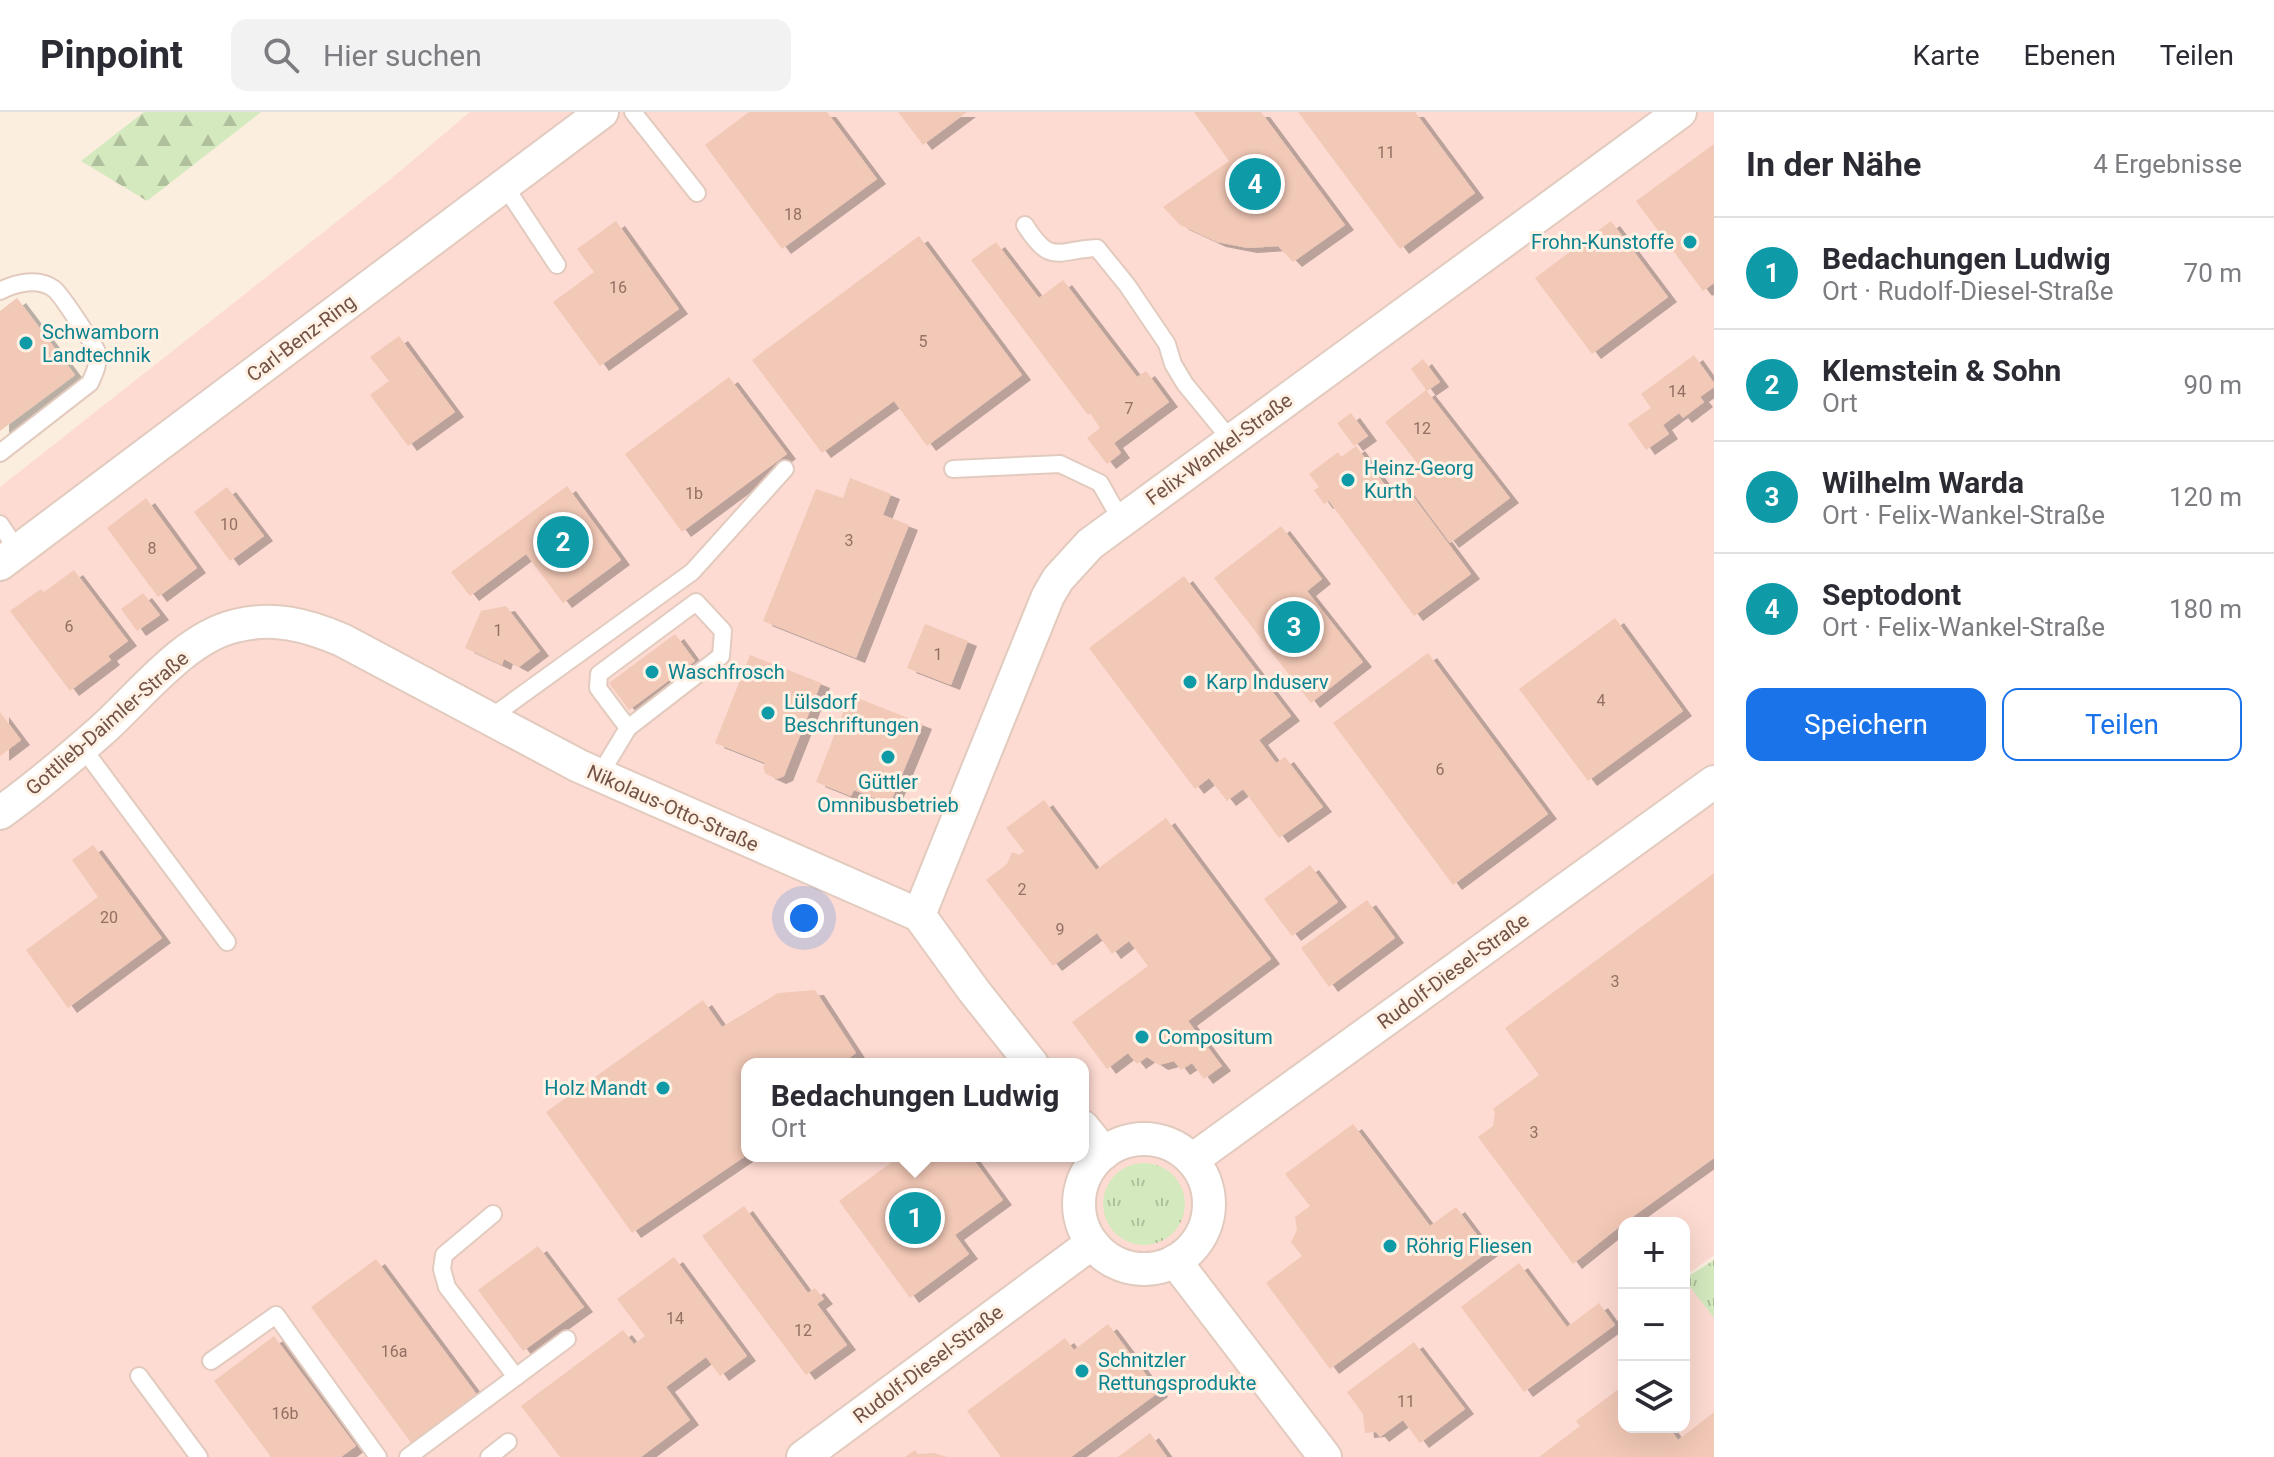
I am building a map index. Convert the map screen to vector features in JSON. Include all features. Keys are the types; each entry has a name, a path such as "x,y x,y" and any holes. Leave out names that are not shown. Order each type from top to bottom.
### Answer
{"street":[{"name":"Carl-Benz-Ring","path":"9,558 602,112"},
{"name":"Felix-Wankel-Straße","path":"919,915 1048,596 1058,579 1090,544 1680,112"},
{"name":"Nikolaus-Otto-Straße","path":"260,622 287,622 315,628 342,640 599,776 919,915"},
{"name":"Gottlieb-Daimler-Straße","path":"0,813 82,747 181,656 207,637 232,626 260,622"},
{"name":"Rudolf-Diesel-Straße","path":"1192,1160 1714,782"},
{"path":"919,915 1027,1058"},
{"path":"1089,1134 1104,1153"},
{"path":"1140,1139 1159,1141 1177,1148 1192,1160 1203,1176 1209,1195 1208,1215 1197,1241 1175,1261 1158,1268 1139,1269 1121,1265 1105,1256 1092,1243 1083,1225 1080,1196 1090,1168 1104,1153 1140,1139"},
{"name":"Rudolf-Diesel-Straße","path":"803,1457 1092,1243"},
{"path":"1175,1261 1325,1457"}],"lane":[{"path":"633,112 697,193"},
{"path":"504,185 557,265"},
{"path":"1025,225 1038,247 1060,254 1097,248 1127,285 1167,344 1173,364 1185,384 1231,440"},
{"path":"0,291 24,282 41,283 55,289 96,349 97,368 90,383 0,453"},
{"path":"953,469 1060,464 1100,483 1121,520"},
{"path":"490,718 692,572 785,469"},
{"path":"0,524 9,558"},
{"path":"599,776 628,728 721,656 723,631 696,602 599,674 598,688 628,728"},
{"path":"82,747 227,942"},
{"path":"493,1214 444,1255 442,1269 447,1287 516,1377"},
{"path":"211,1361 276,1315 378,1457"},
{"path":"408,1457 567,1339"},
{"path":"139,1376 199,1457"},
{"path":"489,1457 508,1442"}],"shaded area":[{"path":"470,112 1714,112 1714,1255 1690,1273 1690,1217 1618,1217 1618,1433 1690,1433 1690,1287 1714,1318 1714,1457 0,1457 0,487 387,182"}],"green space":[{"path":"144,112 261,112 147,201 81,161"},
{"path":"1144,1163 1160,1166 1173,1175 1182,1188 1185,1204 1182,1220 1173,1233 1160,1242 1144,1245 1128,1242 1115,1233 1106,1220 1103,1204 1106,1188 1115,1175 1128,1166"},
{"path":"1714,1260 1714,1318 1690,1287 1690,1275"}],"building":[{"path":"749,112 827,112 877,179 782,249 705,145"},
{"path":"898,112 967,112 923,145"},
{"path":"1194,112 1261,112 1345,225 1293,262 1278,246 1248,248 1217,242 1180,225 1163,207 1229,161"},
{"path":"1298,112 1415,112 1475,193 1400,249"},
{"name":"Frohn-Kunstoffe","path":"1714,144 1714,283 1703,291 1636,201"},
{"path":"616,221 679,309 600,366 553,302 594,272 577,249"},
{"path":"1611,221 1668,297 1592,354 1535,278"},
{"path":"919,236 1022,375 927,446 894,401 822,453 752,360"},
{"path":"996,242 1039,298 1063,280 1137,377 1146,371 1169,402 1114,443 1121,453 1107,464 1087,438 1100,428 1090,413 1088,415 971,260"},
{"name":"Schwamborn Landtechnik","path":"17,298 75,375 0,431 0,311"},
{"path":"399,336 455,412 408,446 370,395 389,381 370,357"},
{"path":"1694,355 1714,387 1700,397 1704,402 1683,418 1679,413 1663,425 1669,434 1646,450 1628,424 1651,408 1641,394"},
{"path":"1423,359 1440,382 1427,391 1411,369"},
{"path":"729,377 787,454 682,532 625,454"},
{"path":"1426,390 1510,498 1450,543 1404,481 1421,468 1385,422"},
{"path":"1351,413 1368,436 1354,446 1337,423"},
{"path":"1356,446 1388,489 1401,480 1471,574 1414,616 1329,501 1324,504 1314,490 1319,487 1309,474 1338,452 1341,457"},
{"path":"850,478 891,494 883,515 909,525 856,658 763,621 816,489 843,498"},
{"path":"567,486 621,560 563,603 526,554 470,596 451,572"},
{"path":"227,487 264,536 230,561 194,512"},
{"path":"146,498 197,568 158,597 107,528"},
{"path":"1281,526 1322,579 1307,591 1363,662 1311,703 1214,578"},
{"path":"74,570 128,641 108,656 111,660 70,691 10,611"},
{"name":"Karp Induserv","path":"1184,576 1291,716 1259,740 1276,763 1285,757 1323,807 1279,838 1243,789 1227,801 1209,778 1195,789 1089,648"},
{"path":"143,593 160,615 137,631 121,609"},
{"path":"506,606 540,651 519,667 504,659 502,665 465,648 481,611"},
{"path":"1615,618 1683,711 1588,781 1519,689"},
{"path":"925,624 968,641 951,685 907,668"},
{"name":"Waschfrosch","path":"675,634 695,661 629,710 609,683"},
{"path":"1428,653 1548,814 1453,885 1333,723"},
{"name":"Lülsdorf Beschriftungen","path":"750,655 821,683 784,776 777,779 766,774 763,768 765,763 715,743"},
{"path":"850,695 923,724 890,804 854,790 851,796 816,782"},
{"path":"0,712 21,740 0,756"},
{"path":"1044,800 1096,870 1166,818 1271,959 1188,1021 1222,1066 1204,1079 1192,1063 1181,1070 1174,1061 1159,1065 1147,1057 1137,1064 1128,1053 1107,1069 1072,1022 1148,966 1129,941 1112,954 1097,933 1053,966 986,880 1007,864 1012,852 1019,855 1024,851 1006,828"},
{"path":"93,845 162,938 68,1008 26,950 98,897 72,860"},
{"path":"1310,865 1338,902 1292,936 1264,899"},
{"path":"1714,873 1714,1158 1632,1217 1618,1217 1618,1228 1573,1264 1478,1137 1493,1126 1493,1109 1539,1075 1505,1028"},
{"path":"1367,900 1395,938 1329,987 1301,948"},
{"name":"Holz Mandt","path":"815,990 856,1053 849,1058 741,1058 741,1159 632,1233 546,1112 703,1000 722,1027 778,993"},
{"name":"Röhrig Fliesen","path":"1353,1124 1430,1226 1456,1207 1489,1251 1330,1369 1266,1283 1302,1256 1291,1242 1297,1230 1295,1217 1310,1206 1285,1174"},
{"path":"892,1162 975,1162 1003,1200 955,1235 969,1254 910,1298 839,1201"},
{"path":"744,1206 808,1293 815,1288 824,1299 817,1304 847,1345 806,1375 702,1236"},
{"path":"538,1246 584,1307 523,1351 478,1290"},
{"path":"674,1257 747,1356 720,1376 706,1357 666,1387 690,1420 641,1457 560,1457 521,1406 623,1330 634,1344 645,1336 617,1299"},
{"path":"376,1259 478,1396 412,1444 311,1307"},
{"path":"1519,1263 1567,1327 1599,1303 1615,1325 1524,1392 1461,1307"},
{"name":"Schnitzler Rettungsprodukte","path":"1108,1324 1159,1392 1071,1457 1001,1457 967,1411 1065,1338 1074,1350"},
{"path":"274,1336 356,1446 341,1457 271,1457 214,1381"},
{"path":"1414,1342 1465,1409 1420,1443 1403,1420 1380,1437 1376,1432 1365,1433 1363,1414 1347,1392"},
{"path":"1618,1390 1618,1433 1673,1433 1678,1440 1714,1412 1714,1457 1539,1457 1580,1426 1576,1421"},
{"path":"1150,1433 1167,1457 1118,1457"},
{"path":"915,1450 918,1454 934,1453 947,1457 905,1457"}],"place":[{"name":"Septodont","path":"1255,184"},
{"name":"Frohn-Kunstoffe","path":"1690,242"},
{"name":"Schwamborn Landtechnik","path":"26,343"},
{"name":"Heinz-Georg Kurth","path":"1348,480"},
{"name":"Klemstein & Sohn","path":"563,542"},
{"name":"Wilhelm Warda","path":"1294,627"},
{"name":"Waschfrosch","path":"652,672"},
{"name":"Karp Induserv","path":"1190,682"},
{"name":"Lülsdorf Beschriftungen","path":"768,713"},
{"name":"Güttler Omnibusbetrieb","path":"888,757"},
{"name":"Compositum","path":"1142,1037"},
{"name":"Holz Mandt","path":"663,1088"},
{"name":"Bedachungen Ludwig","path":"915,1218"},
{"name":"Röhrig Fliesen","path":"1390,1246"},
{"name":"Schnitzler Rettungsprodukte","path":"1082,1371"}]}
